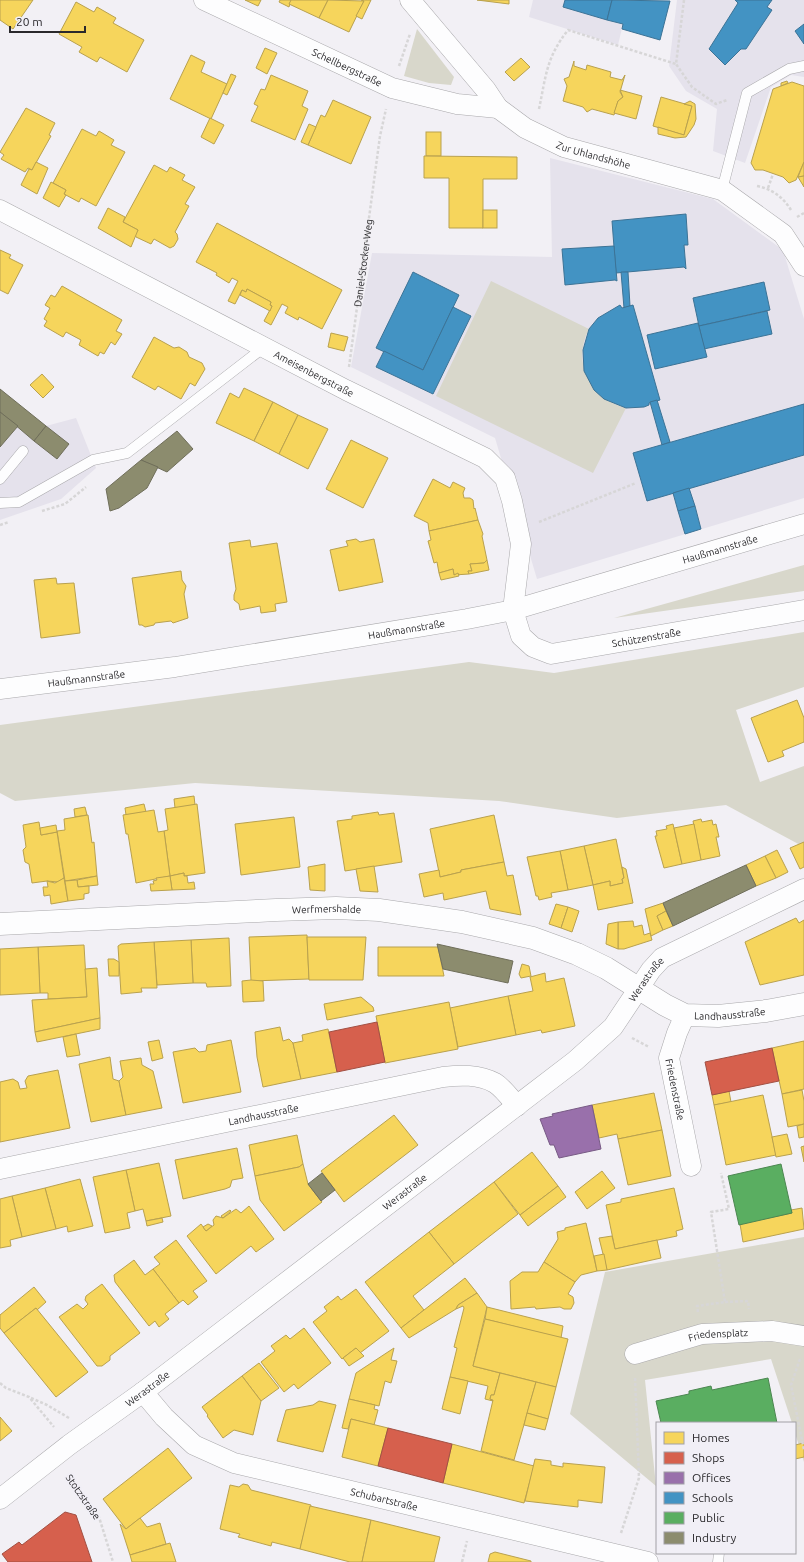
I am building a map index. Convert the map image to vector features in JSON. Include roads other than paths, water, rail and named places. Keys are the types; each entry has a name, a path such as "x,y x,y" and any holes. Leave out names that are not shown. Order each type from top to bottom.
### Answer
{"street":[{"name":"Schellbergstraße","path":"204,0 392,88 457,104 498,108"},
{"name":"Zur Uhlandshöhe","path":"414,5 486,90 498,108 525,128 564,147 722,190 783,234 804,266"},
{"name":"Ameisenbergstraße","path":"0,210 263,348 485,458 505,478 521,544 513,610"},
{"name":"Haußmannstraße","path":"0,689 175,667 460,621 513,610 804,524"},
{"name":"Schützenstraße","path":"513,610 521,636 532,647 552,654 804,610"},
{"name":"Werastraße","path":"0,1499 61,1451 143,1392 575,1061 613,1027 651,970 662,958 804,890"},
{"name":"Werfmershalde","path":"0,924 336,908 379,910 462,922 533,938 577,954 606,968 639,988"},
{"name":"Landhausstraße","path":"639,988 685,1015 718,1016 766,1012 804,1004"},
{"name":"Friedenstraße","path":"685,1015 677,1033 669,1058 691,1166"},
{"name":"Landhausstraße","path":"0,1169 462,1075 481,1078 496,1084 517,1106"},
{"name":"Friedensplatz","path":"635,1354 702,1334 772,1330 803,1345"},
{"name":"Schubartstraße","path":"143,1392 164,1417 194,1445 234,1463 648,1562"}],"lane":[{"path":"722,190 747,93 789,69 804,66"},
{"path":"0,503 19,502 93,460 127,453 263,348"},
{"path":"0,478 23,451"}]}
